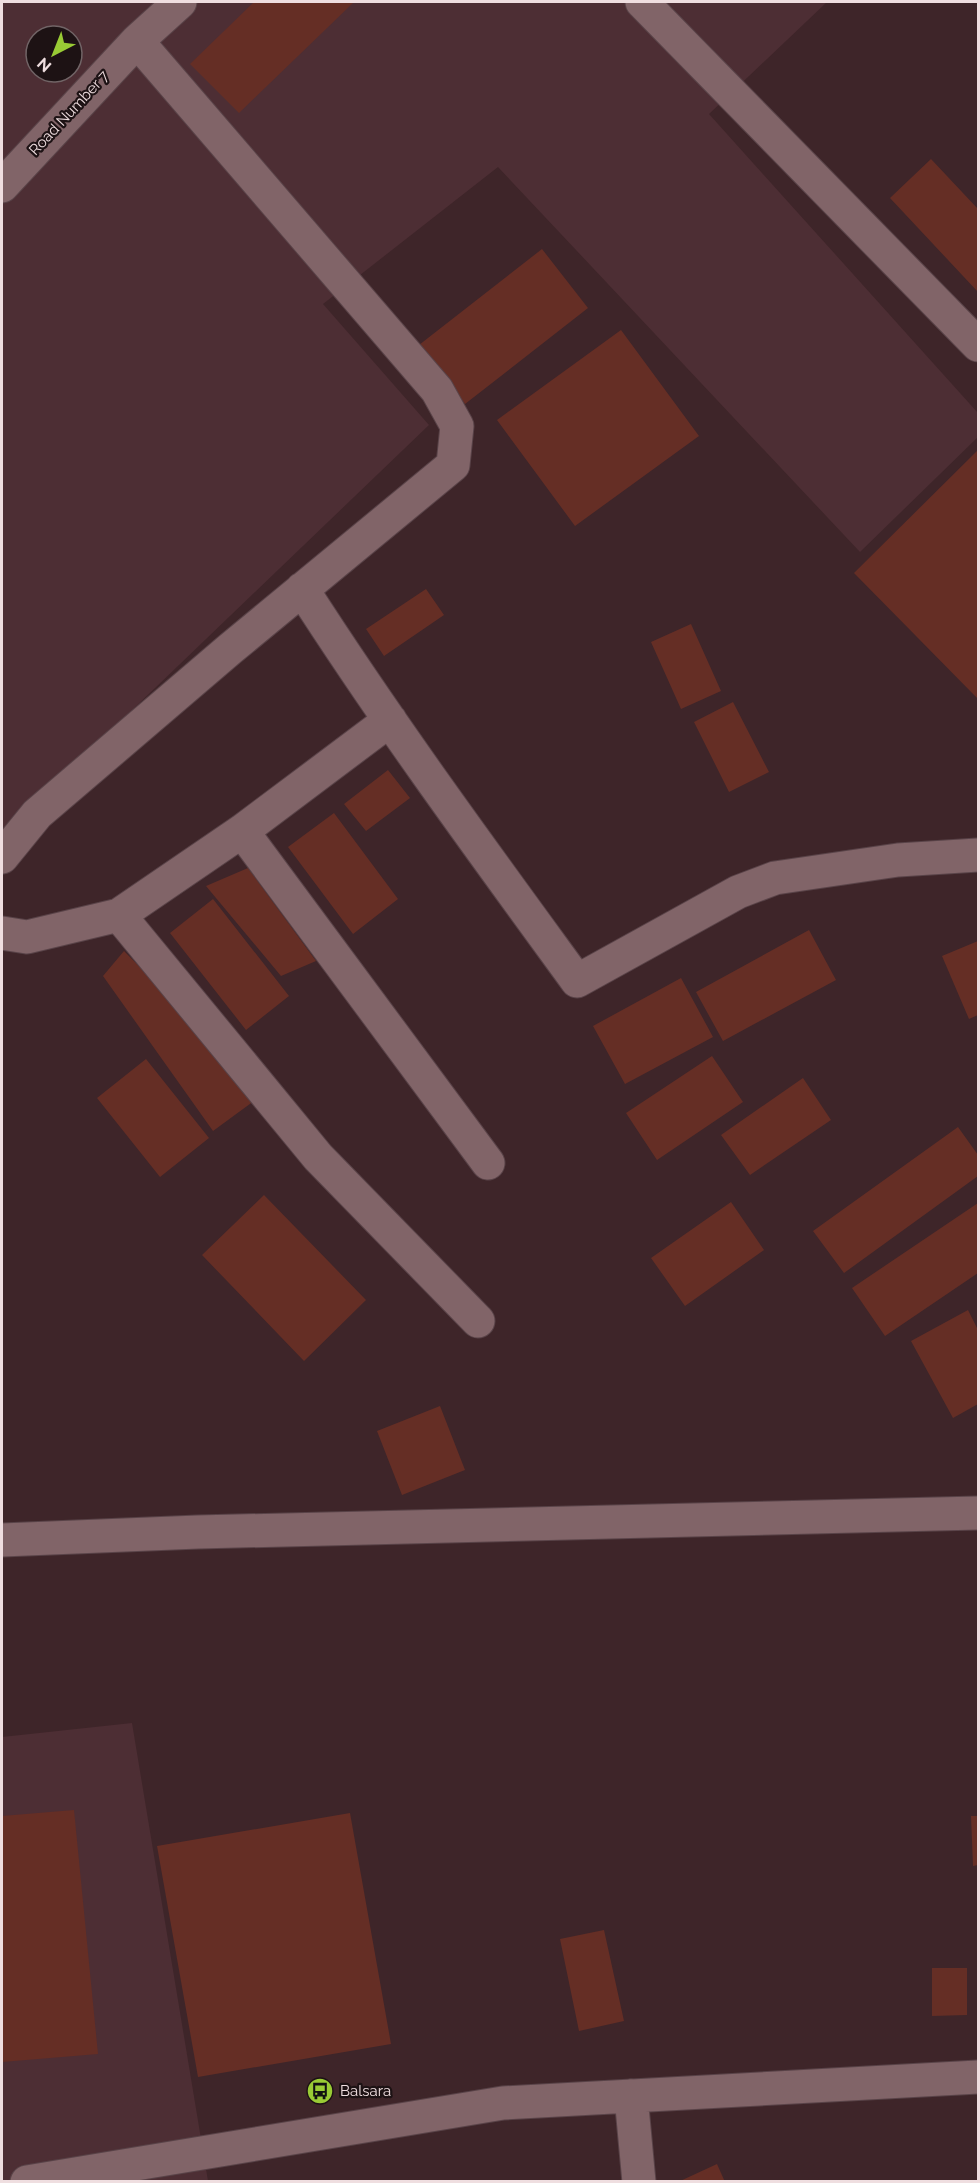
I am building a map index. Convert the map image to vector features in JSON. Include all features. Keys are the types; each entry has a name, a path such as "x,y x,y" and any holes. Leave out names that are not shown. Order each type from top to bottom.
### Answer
{"street":[{"name":"Road Number 7","path":"2,186 137,41 180,2"},
{"path":"642,2 978,345"},
{"path":"2,857 37,814 302,589 453,465 457,426 437,390 137,41"},
{"path":"302,589 441,794 577,981 738,892 775,878 898,860 978,855"},
{"path":"2,933 27,937 119,915 242,831 390,720"},
{"path":"242,831 488,1163"},
{"path":"119,915 318,1157 478,1321"},
{"path":"2,1540 198,1532 978,1513"},
{"path":"27,2181 503,2103 978,2077"},
{"path":"631,2096 639,2181"}],"shaded area":[{"path":"2,2 827,2 709,114 978,413 978,437 860,552 498,167 323,304 429,425 2,835"},
{"path":"132,1723 208,2181 2,2181 2,1737"}],"building":[{"path":"254,2 354,2 239,113 190,64"},
{"path":"931,159 978,209 978,292 890,198"},
{"path":"542,249 588,308 465,404 419,345"},
{"path":"621,330 699,436 575,526 497,420"},
{"path":"978,450 978,699 854,573"},
{"path":"426,589 444,615 384,656 366,629"},
{"path":"691,624 721,691 681,709 651,642"},
{"path":"733,702 769,772 729,792 694,722"},
{"path":"388,770 410,798 366,831 344,804"},
{"path":"334,813 398,899 353,934 288,847"},
{"path":"248,868 316,961 281,976 206,886"},
{"path":"213,899 289,996 246,1030 170,933"},
{"path":"809,930 836,980 723,1041 696,992"},
{"path":"978,941 978,1015 969,1019 942,956"},
{"path":"124,951 265,1093 213,1131 103,976"},
{"path":"681,978 713,1037 625,1084 593,1026"},
{"path":"712,1056 743,1102 657,1160 626,1113"},
{"path":"146,1059 209,1138 160,1177 97,1098"},
{"path":"803,1078 831,1120 750,1175 721,1135"},
{"path":"958,1127 978,1155 978,1176 844,1273 813,1231"},
{"path":"264,1195 366,1300 304,1361 202,1255"},
{"path":"731,1202 764,1250 685,1306 651,1258"},
{"path":"978,1203 978,1273 885,1336 852,1288"},
{"path":"968,1310 978,1330 978,1404 953,1418 911,1341"},
{"path":"440,1406 465,1470 402,1495 377,1431"},
{"path":"74,1810 98,2054 2,2062 2,1816"},
{"path":"350,1813 391,2044 198,2077 157,1846"},
{"path":"971,1816 978,1816 978,1865 973,1866"},
{"path":"604,1930 624,2021 579,2031 560,1939"},
{"path":"932,1968 967,1968 967,2015 932,2016"},
{"path":"717,2164 725,2182 678,2182"}],"place":[{"name":"Balsara","path":"320,2091"}]}
